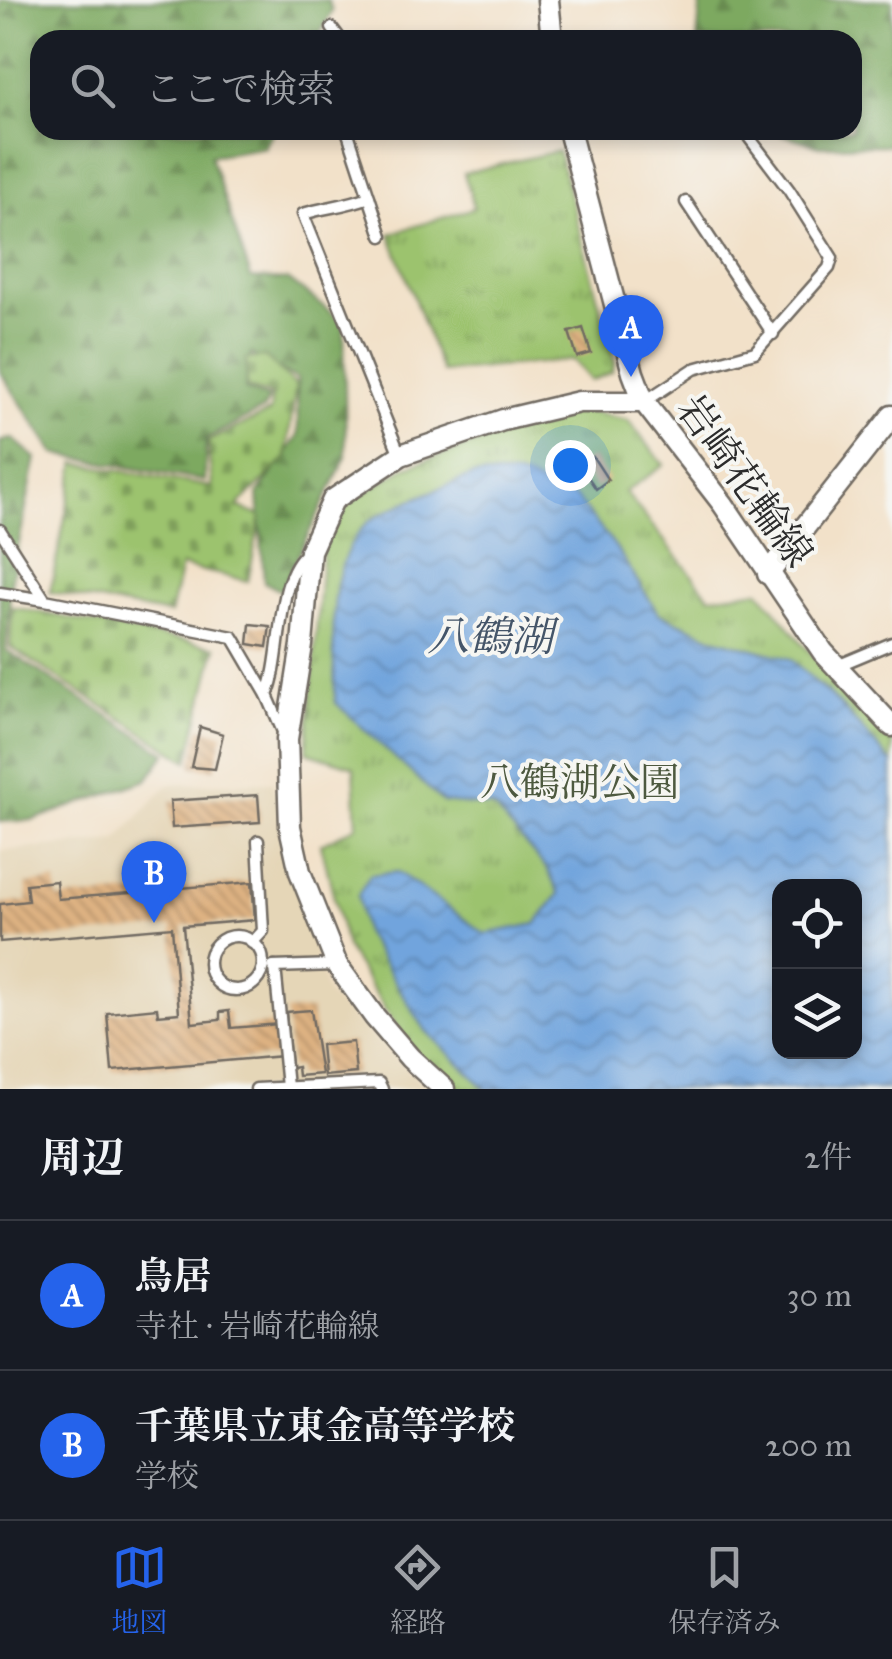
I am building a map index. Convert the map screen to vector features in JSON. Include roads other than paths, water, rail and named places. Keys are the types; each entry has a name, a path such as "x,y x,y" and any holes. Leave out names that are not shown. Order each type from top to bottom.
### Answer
{"street":[{"path":"553,30 554,1"},
{"name":"岩崎花輪線","path":"572,140 644,402 724,504 768,574 836,666 892,726"},
{"path":"444,1089 410,1058 337,965 300,872 290,827 287,739 302,645 310,550 333,500 400,455 503,420 579,402 644,402"},
{"path":"768,574 892,416"}],"lane":[{"path":"352,140 382,236"},
{"path":"644,402 694,370 755,352 828,268 832,258 789,190 751,140"},
{"path":"369,197 340,208 303,214 400,455"},
{"path":"686,202 774,334"},
{"path":"0,530 45,600"},
{"path":"267,696 298,560 310,550"},
{"path":"0,593 233,637 287,739"},
{"path":"279,638 302,645"},
{"path":"836,666 892,643"},
{"path":"252,942 263,931 258,841"},
{"path":"235,936 252,942 262,958 262,968 254,984 227,989 213,977 209,959 218,943 235,936"},
{"path":"262,968 337,965"},
{"path":"275,967 287,1087"},
{"path":"256,1089 379,1083 382,1089"}],"water":[{"name":"八鶴湖","path":"473,475 517,475 575,497 615,546 658,613 714,638 791,659 839,704 892,763 892,1089 486,1089 426,1031 364,932 358,895 370,875 398,872 485,934 536,924 559,894 548,870 493,807 443,802 335,702 334,608 343,562 367,523"}],"place":[{"name":"鳥居","path":"631,377"},
{"name":"千葉県立東金高等学校","path":"154,923"}],"park label":[{"name":"八鶴湖公園","path":"580,782"}]}
